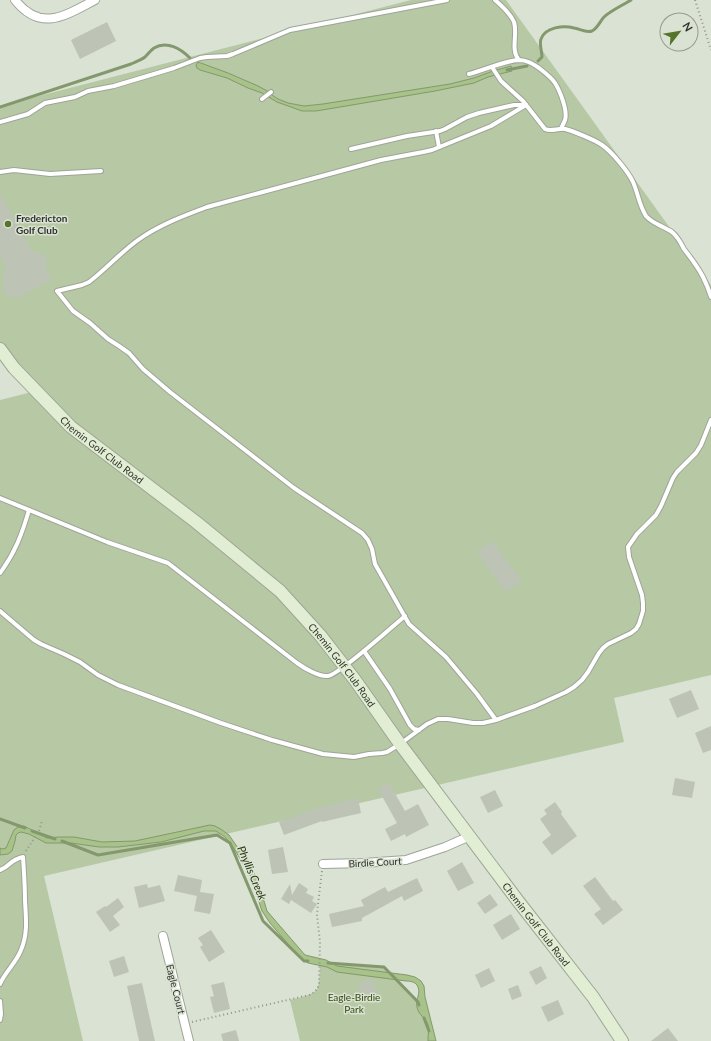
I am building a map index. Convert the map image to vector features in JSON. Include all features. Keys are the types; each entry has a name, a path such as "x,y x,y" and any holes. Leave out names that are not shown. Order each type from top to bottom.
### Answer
{"street":[{"path":"15,0 25,10 37,17 50,19 62,17 95,0"},
{"name":"Chemin Golf Club Road","path":"0,348 14,368 71,427 196,522 280,591 320,635 345,666 400,744 593,997 622,1041"},
{"name":"Birdie Court","path":"323,864 406,860 445,847 470,836"},
{"name":"Eagle Court","path":"163,936 189,1041"}],"lane":[{"path":"0,122 28,114 40,106 51,102 70,98 88,91 114,86 174,68 200,58 227,56 290,30 447,0"},
{"path":"495,0 503,7 514,23 516,54 519,60"},
{"path":"469,74 519,60 528,62 543,72 554,82 558,89 565,110 565,120 561,129"},
{"path":"493,68 499,78 526,105 544,129 561,129 572,131 601,144 613,155 633,182 646,216 655,224 673,233 678,239 704,278 711,297"},
{"path":"262,99 271,92"},
{"path":"351,149 445,129 467,117 479,113 514,105 526,105"},
{"path":"496,720 463,676 446,657 409,624 375,564 372,549 368,540 362,533 294,488 170,392 143,369 129,353 108,339 90,323 73,311 57,291 89,282 137,241 179,217 207,206 381,160 423,152 439,147 491,126 526,105"},
{"path":"436,131 439,147"},
{"path":"0,172 14,170 50,174 101,171"},
{"path":"0,611 34,640 80,662 98,675 118,685 221,724 323,754 354,757 387,752 433,721 442,718 473,723 484,723 535,706 566,692 582,680 603,648 636,629 643,611 643,603 642,595 628,557 628,547 637,534 656,515 677,472 701,445 711,420"},
{"path":"0,498 108,542 168,563 304,668 317,673 329,676 333,675 364,651 404,616"},
{"path":"0,573 20,538 29,510"},
{"path":"364,651 390,689 410,725 414,729 419,730"},
{"path":"0,870 14,859 23,857 26,933 15,962 4,976 0,984"},
{"path":"0,1001 0,1020"}],"path":[{"path":"695,0 711,50"},
{"path":"23,857 39,831 42,821"},
{"path":"185,1024 314,993 319,985 320,942 318,910 323,864"}],"green space":[{"name":"Fredericton Golf Club","path":"411,0 506,0 711,285 711,675 614,698 624,742 44,876 83,1041 0,1041 0,400 36,391 0,349 0,106"},
{"name":"Eagle-Birdie Park","path":"320,962 384,967 418,1002 432,1041 300,1041 290,1000 308,995 316,990 319,980"}],"water":[{"path":"198,62 258,86 278,99 288,103 304,106 450,84 511,66 512,71 488,77 474,83 435,91 316,111 302,111 277,102 262,93 227,78 200,70 196,65"},
{"path":"210,825 215,826 229,835 249,864 258,881 267,911 305,955 326,960 337,966 407,975 415,977 421,981 424,986 425,997 436,1041 428,1041 428,1025 418,1010 417,1004 419,991 415,983 410,981 337,972 327,967 308,963 300,958 270,923 262,911 250,875 233,847 225,837 216,831 204,831 161,842 118,847 99,847 71,843 46,843 29,834 21,832 16,835 12,851 8,854 0,855 0,848 6,848 14,830 18,827 24,826 47,838 74,837 102,842 135,841"}],"building":[{"path":"107,22 116,41 80,59 71,40"},
{"name":"Fredericton Golf Club","path":"0,194 32,251 48,256 45,267 52,279 17,298 6,295 2,288 5,277 2,272 7,269 0,256"},
{"path":"492,541 522,581 506,592 477,552"},
{"path":"691,690 699,709 677,718 669,699"},
{"path":"711,726 711,750 703,753 695,733"},
{"path":"675,778 695,782 692,798 672,795"},
{"path":"389,783 405,811 418,804 429,825 406,837 405,834 391,841 385,829 397,823 378,789"},
{"path":"495,790 503,806 488,813 480,797"},
{"path":"358,798 361,813 322,821 284,835 279,822 318,808"},
{"path":"555,802 562,812 561,814 577,836 552,855 542,842 551,835 540,819 547,814 544,810"},
{"path":"283,847 288,872 272,874 268,850"},
{"path":"462,862 474,883 458,891 447,871"},
{"path":"178,875 202,880 200,892 214,894 210,914 194,911 197,896 174,891"},
{"path":"595,877 613,901 615,900 623,910 603,925 594,914 601,909 583,886"},
{"path":"417,878 423,891 404,901 402,896 362,918 362,921 332,927 329,914 364,906 361,900 385,887 388,892"},
{"path":"299,883 308,889 306,893 314,897 312,901 317,904 311,913 291,900 289,904 281,899 290,884 292,895"},
{"path":"147,884 148,888 160,885 165,901 139,908 134,887"},
{"path":"490,894 498,905 485,914 477,903"},
{"path":"118,898 124,907 113,916 120,925 110,932 96,912"},
{"path":"511,914 520,929 502,940 493,925"},
{"path":"211,930 225,952 209,962 200,947 203,945 198,938"},
{"path":"124,956 129,972 114,977 109,961"},
{"path":"541,966 547,978 536,985 529,972"},
{"path":"489,968 495,981 481,988 475,975"},
{"path":"371,978 380,998 365,1004 357,985"},
{"path":"224,982 230,1009 214,1013 210,997 214,996 211,985"},
{"path":"142,983 155,1041 139,1041 127,986"},
{"path":"518,985 522,996 512,1000 508,989"},
{"path":"558,1000 564,1014 548,1022 541,1007"},
{"path":"668,1028 678,1041 651,1041"},
{"path":"236,1030 239,1041 223,1041 221,1034"}],"waterway":[{"path":"538,61 542,57 540,43 541,39 546,32 560,27 570,27 585,31 592,31 613,10 631,0"},
{"path":"0,107 131,64 145,57 150,51 159,46 169,45 178,49 190,58"},
{"path":"507,70 527,66"},
{"name":"Phyllis Creek","path":"0,819 25,828"},
{"name":"Phyllis Creek","path":"32,831 55,839"},
{"name":"Phyllis Creek","path":"62,841 98,855 217,835 230,843 263,921 304,961 308,961"},
{"name":"Phyllis Creek","path":"328,963 384,967 418,1002 419,1005"},
{"name":"Phyllis Creek","path":"424,1018 429,1031"}],"place":[{"name":"Fredericton Golf Club","path":"8,224"}]}
